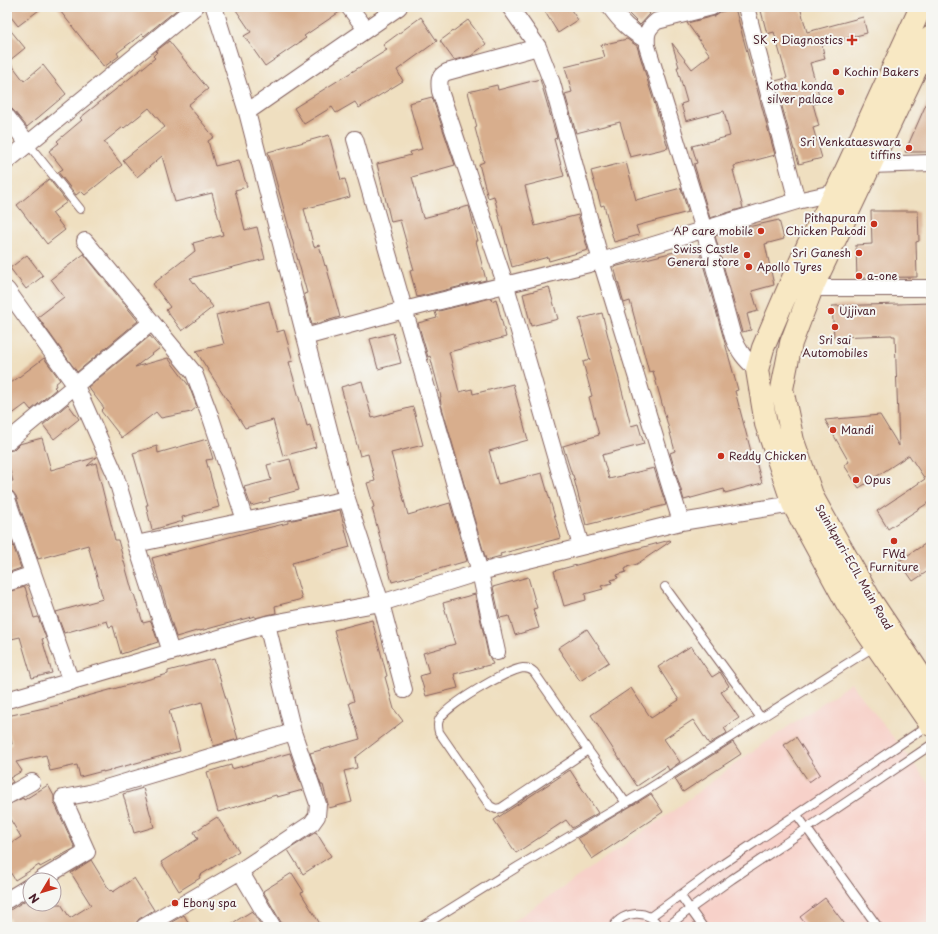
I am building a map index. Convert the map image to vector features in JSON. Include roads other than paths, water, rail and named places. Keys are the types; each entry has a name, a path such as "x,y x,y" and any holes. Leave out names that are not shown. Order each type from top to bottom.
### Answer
{"main road":[{"name":"Sainikpuri-ECIL Main Road","path":"921,7 836,192 808,245 763,348 757,370 766,424 793,504 848,605 876,645 931,732"},
{"name":"Sainikpuri-ECIL Main Road","path":"931,37 812,288 791,343 782,389 793,441 813,498 871,601 931,691"}],"street":[{"path":"7,162 195,7"},
{"path":"214,7 247,112 347,499 381,603 404,690"},
{"path":"349,7 366,29"},
{"path":"247,112 399,7"},
{"path":"510,7 538,46 552,83 601,261 680,522"},
{"path":"610,7 618,18 633,32 646,40"},
{"path":"712,7 674,11 657,21 647,32 646,46 704,230 733,337 738,349 746,360 757,370"},
{"path":"746,7 797,201"},
{"path":"538,46 442,74 439,79 440,91 506,286 581,546"},
{"path":"7,117 29,145"},
{"path":"355,139 480,572 498,652"},
{"path":"870,165 931,164"},
{"path":"305,337 404,310 506,286 601,261 797,201 836,192 859,189"},
{"path":"85,241 194,373 211,418 245,520"},
{"path":"812,288 931,288"},
{"path":"7,290 76,386 115,474 171,652"},
{"path":"7,442 152,322"},
{"path":"7,499 71,682"},
{"path":"136,544 347,499"},
{"path":"7,700 267,624 381,603 480,572 680,522 793,504"},
{"path":"7,583 33,574"},
{"path":"144,927 240,871 312,823 317,816 318,804 293,732 267,624"},
{"path":"53,872 87,852 63,798 89,792 293,732"},
{"path":"7,796 32,782"},
{"path":"240,871 273,927"},
{"path":"7,900 22,891"}],"lane":[{"path":"29,145 80,209"},
{"path":"665,587 761,718"},
{"path":"421,927 626,802 876,645"},
{"path":"588,750 501,808 496,809 490,806 439,732 438,724 439,719 448,709 464,698 503,676 523,668 530,669 534,672 626,802"},
{"path":"650,918 723,864 797,815 931,732"},
{"path":"668,927 690,909 807,829 931,732"},
{"path":"797,815 878,927"},
{"path":"680,895 703,927"},
{"path":"613,927 616,922 624,916 632,914 642,914 650,918 659,927"}],"place":[{"name":"SK + Diagnostics","path":"852,40"},
{"name":"Kochin Bakers","path":"836,72"},
{"name":"Kotha konda silver palace","path":"841,92"},
{"name":"Sri Venkataeswara tiffins","path":"909,148"},
{"name":"Pithapuram Chicken Pakodi","path":"874,224"},
{"name":"AP care mobile","path":"761,231"},
{"name":"Sri Ganesh","path":"859,253"},
{"name":"Swiss Castle General store","path":"747,255"},
{"name":"Apollo Tyres","path":"749,267"},
{"name":"a-one","path":"859,276"},
{"name":"Ujjivan","path":"831,311"},
{"name":"Sri sai Automobiles","path":"835,327"},
{"name":"Mandi","path":"833,430"},
{"name":"Reddy Chicken","path":"721,456"},
{"name":"Opus","path":"856,480"},
{"name":"FWd Furniture","path":"894,541"},
{"name":"Ebony spa","path":"175,903"}]}
